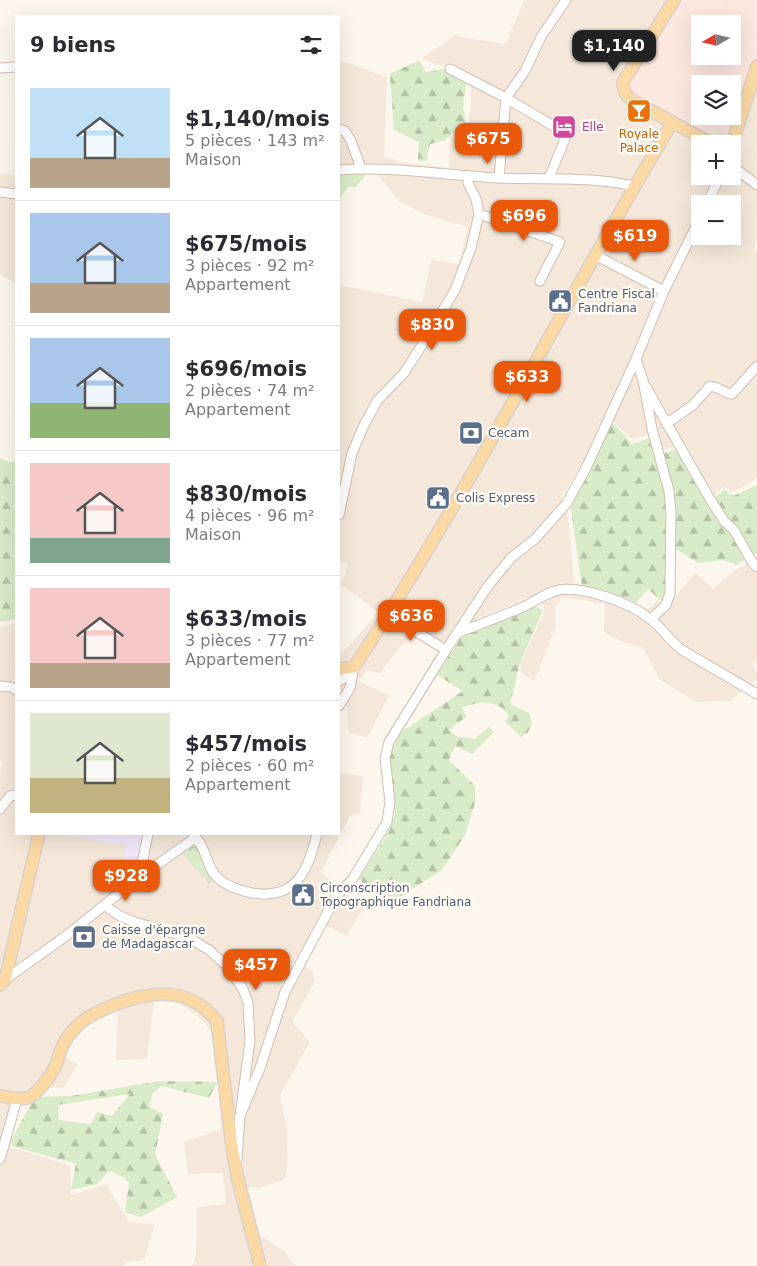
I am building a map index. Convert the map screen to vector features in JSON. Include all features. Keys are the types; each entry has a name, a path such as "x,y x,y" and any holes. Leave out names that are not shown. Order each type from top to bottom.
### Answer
{"main road":[{"path":"674,0 623,82 623,91 627,97 695,135"},
{"path":"735,135 757,66"},
{"path":"340,669 354,667 389,615 516,396 634,186 672,123"},
{"path":"2,983 40,835"},
{"path":"0,1096 17,1099 28,1098 40,1088 56,1067 64,1044 78,1024 92,1015 129,998 158,993 178,996 199,1003 217,1021 231,1140 260,1266"}],"street":[{"path":"499,178 506,98 525,71 541,37 566,0"},
{"path":"0,68 15,67"},
{"path":"450,69 506,98 567,134 549,178"},
{"path":"340,129 346,131 361,168"},
{"path":"340,170 361,168 499,178 598,180 634,186"},
{"path":"741,173 757,185"},
{"path":"340,510 352,453 364,425 377,401 404,373 455,290 471,248 479,214 476,199 468,183 468,176"},
{"path":"0,192 15,194"},
{"path":"479,214 560,242 540,281"},
{"path":"240,1116 260,1068 286,992 337,895 352,880 387,822 390,802 384,758 395,733 488,586 511,558 535,539 567,503 587,466 636,359 664,291 691,236"},
{"path":"595,254 664,291"},
{"path":"636,359 643,380 652,430 669,491 671,512 670,593 666,604 651,619"},
{"path":"666,424 693,405 710,386 716,387 727,394 732,394 757,366"},
{"path":"643,380 666,424 724,521 734,530 752,562 757,567"},
{"path":"456,634 550,593 568,590 611,598 639,611 651,619 673,644 757,694"},
{"path":"389,615 446,650"},
{"path":"340,680 346,677 354,667"},
{"path":"340,704 350,688 354,667"},
{"path":"0,680 13,689"},
{"path":"0,686 13,689"},
{"path":"0,809 10,796 15,795"},
{"path":"134,881 143,859 148,835"},
{"path":"2,983 195,836 202,846 207,863 221,881 242,891 263,894 287,890 301,878 312,856 318,835"},
{"path":"104,904 120,916 135,922 190,938 227,966 243,988 248,1003 250,1041 240,1116 237,1171"},
{"path":"0,1159 17,1099"}],"shaded area":[{"path":"524,0 757,0 757,236 754,250 757,251 757,478 734,492 723,487 712,498 681,444 655,454 648,435 631,439 612,420 600,421 584,461 562,496 568,517 574,584 605,593 646,611 657,601 667,608 695,572 713,589 734,571 757,557 757,661 752,663 757,673 757,679 730,701 697,702 660,680 643,648 620,641 604,632 605,604 561,597 555,607 556,627 534,681 520,672 521,662 543,615 544,606 532,596 480,617 445,641 413,636 402,644 380,673 367,670 359,681 389,695 367,738 349,732 346,704 340,700 340,653 342,654 378,612 341,584 348,565 340,560 340,285 422,302 431,260 459,264 468,227 427,215 399,201 378,175 353,165 340,165 340,60 387,77 384,157 406,163 449,168 450,137 467,130 471,105 471,75 421,59 454,36 506,44"},
{"path":"680,0 719,0 727,5 729,0 757,0 757,67 741,110 741,75 691,75 691,125 735,125 732,134 716,126 713,131 706,135 632,99 628,82"},
{"path":"0,173 15,176 15,282 0,275"},
{"path":"15,623 15,835 340,835 340,773 363,776 360,813 350,816 321,872 363,909 346,936 325,925 305,965 314,974 315,981 292,1022 310,1042 280,1095 287,1131 288,1164 285,1179 261,1188 248,1187 260,1235 284,1251 295,1266 192,1266 196,1256 197,1207 226,1204 223,1173 188,1174 184,1142 221,1129 219,1092 211,1031 198,1016 177,1002 154,1001 147,1059 116,1060 118,1008 93,1018 73,1037 63,1056 78,1064 63,1088 34,1086 12,1105 0,1143 0,772 2,766 0,760 0,627"},
{"path":"63,835 145,835 138,861 124,858 126,845"},
{"path":"0,1144 70,1165 71,1195 106,1184 129,1222 155,1224 144,1260 125,1262 125,1266 0,1266"}],"green space":[{"path":"419,60 426,72 443,69 466,83 463,108 466,123 445,140 430,144 426,161 418,161 419,142 394,130 390,74"},
{"path":"340,169 367,173 355,188 349,186 341,197"},
{"path":"612,422 632,444 650,438 654,457 678,448 711,502 724,489 733,496 757,485 757,553 737,565 723,560 698,563 667,543 664,603 648,589 636,603 609,593 582,587 570,503"},
{"path":"0,458 9,462 15,461 15,619 0,622"},
{"path":"535,606 543,610 520,663 510,704 529,713 532,723 528,732 521,737 505,721 509,716 505,710 494,704 481,703 461,708 467,716 449,730 456,736 475,739 489,727 494,732 472,754 455,746 449,760 475,786 475,803 465,835 442,870 387,905 359,879 390,830 395,814 388,766 389,755 401,732 463,691 437,675 460,639 470,632"},
{"path":"196,843 214,878 210,884 182,852"},
{"path":"159,1081 217,1082 209,1098 161,1086 152,1094 150,1107 163,1114 155,1154 177,1197 141,1217 125,1212 129,1183 125,1178 109,1171 97,1184 71,1190 76,1164 8,1145 31,1104 38,1097 71,1096","holes":["130,1094 112,1116 97,1112 91,1124 59,1120 58,1105"]}],"place":[{"name":"Royale Palace","path":"639,111"},
{"name":"Elle","path":"564,127"},
{"name":"Centre Fiscal Fandriana","path":"560,301"},
{"name":"Cecam","path":"471,433"},
{"name":"Colis Express","path":"438,498"},
{"name":"Circonscription Topographique Fandriana","path":"303,895"},
{"name":"Caisse d'épargne de Madagascar","path":"84,937"}]}
